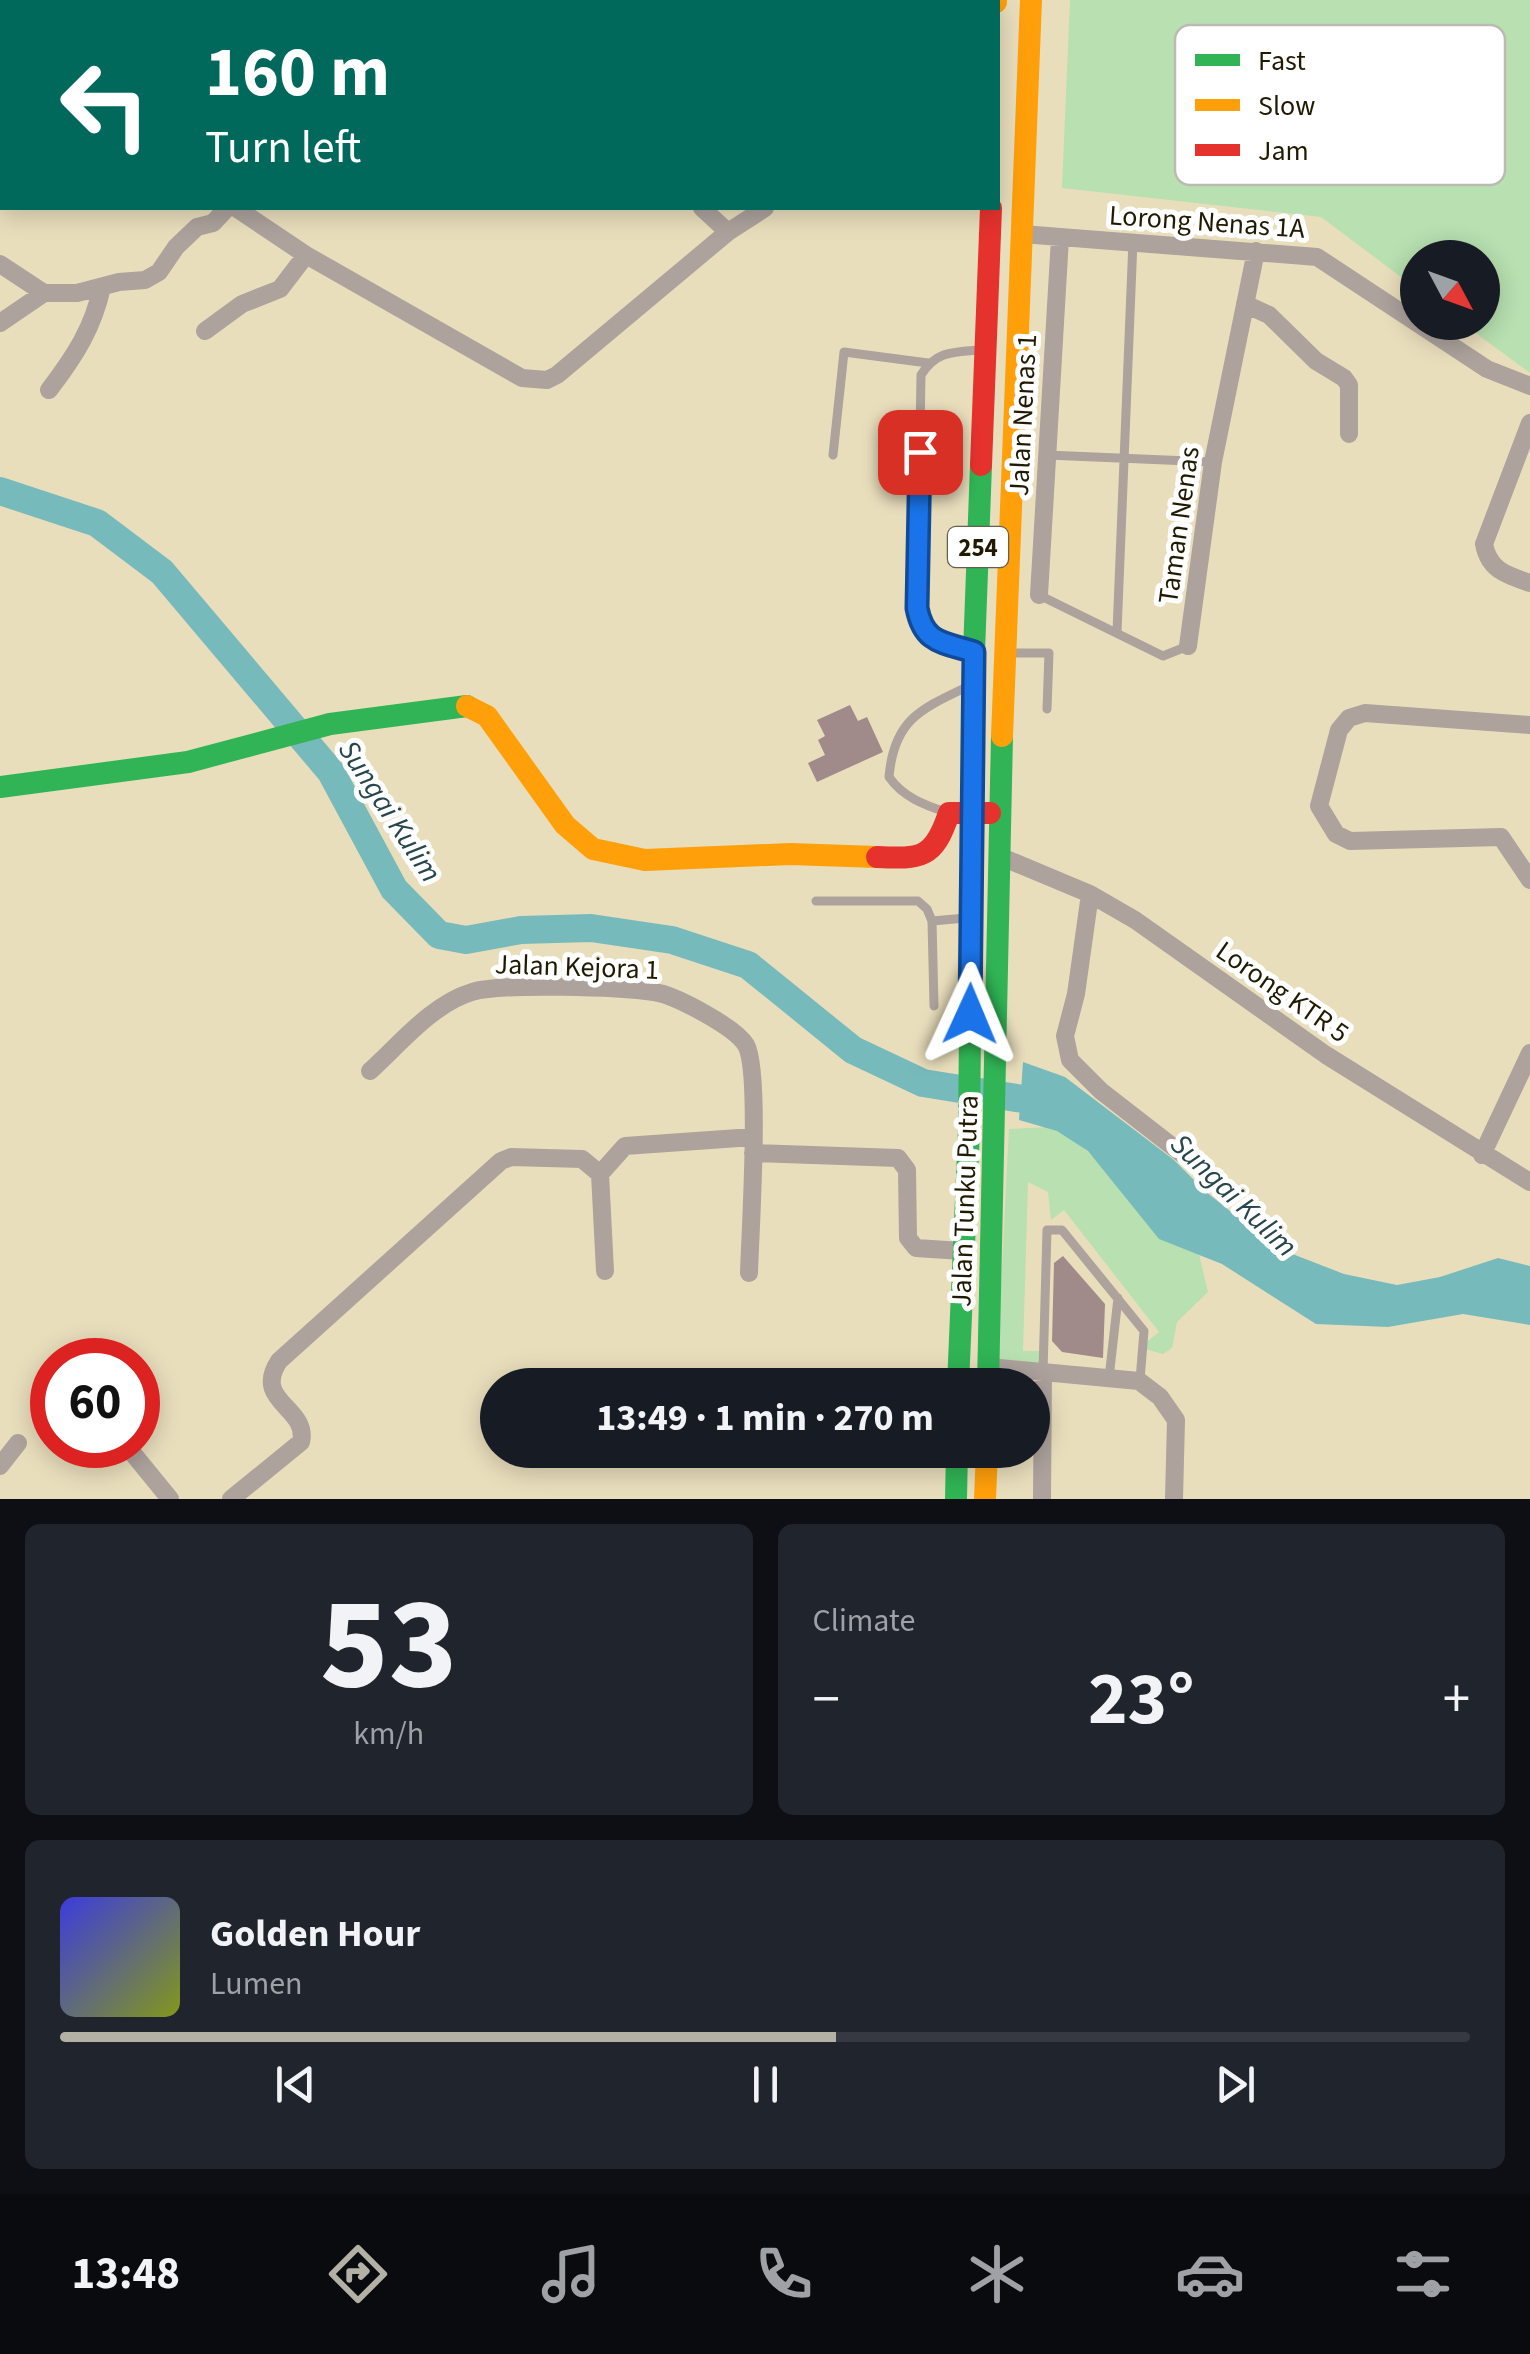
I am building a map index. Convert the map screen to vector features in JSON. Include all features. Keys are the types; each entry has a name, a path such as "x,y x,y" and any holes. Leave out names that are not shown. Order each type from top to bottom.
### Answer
{"main road":[{"name":"Jalan Tunku Putra","path":"989,1368 1004,653 1031,0"},
{"path":"988,282 1002,253 1022,234 1006,220 1000,204"},
{"name":"Jalan Tunku Putra","path":"961,1368 962,1251 969,1130 974,652 991,210"},
{"path":"0,786 34,785 188,762 330,724 465,705 487,716 565,825 593,850 628,858 790,854 915,859 929,854 942,835 949,813 1000,813"},
{"path":"960,1339 978,1338 990,1321"},
{"path":"956,1499 957,1468"},
{"path":"985,1499 986,1468"}],"street":[{"path":"0,264 44,293 77,293 146,280 159,272 187,236 198,227 214,223 225,210"},
{"path":"239,210 306,255 522,378 547,380 728,232 762,210"},
{"path":"704,210 728,232"},
{"name":"Lorong Nenas 1A","path":"1022,234 1316,257 1486,370 1530,386"},
{"name":"Jalan Nenas 1","path":"1039,596 1060,238"},
{"name":"Taman Nenas","path":"1188,646 1213,462 1256,251"},
{"path":"206,331 242,304 280,289 306,255"},
{"path":"50,390 82,346 96,315 102,286"},
{"path":"0,323 44,293"},
{"path":"1245,304 1269,316 1316,361 1344,378 1349,386 1349,434"},
{"path":"1530,423 1484,544 1487,560 1500,573 1530,583"},
{"path":"1530,725 1365,713 1349,718 1339,730 1319,806 1336,834 1350,841 1500,837 1530,880"},
{"name":"Lorong KTR 5","path":"999,856 1090,894 1135,920 1326,1056 1530,1182"},
{"path":"1090,894 1076,994 1064,1036 1070,1060 1101,1091 1186,1156"},
{"name":"Jalan Kejora 1","path":"370,1071 439,1008 471,992 518,988 655,992 676,998 745,1044 750,1067 753,1145 748,1273"},
{"path":"1482,1155 1530,1053"},
{"path":"605,1271 600,1174 625,1146 753,1145 898,1158 907,1170 908,1238 912,1245 962,1251"},
{"path":"237,1495 295,1450 303,1435 302,1428 271,1389 271,1372 278,1360 498,1163 512,1157 582,1160 600,1174"},
{"path":"1050,1373 1140,1381 1165,1403 1176,1420 1174,1499"},
{"path":"0,1466 18,1444"},
{"path":"145,1468 170,1499"},
{"path":"1042,1468 1042,1499"}],"lane":[{"path":"1117,632 1132,241"},
{"path":"974,652 931,638 921,626 917,608 921,375 941,353 986,350"},
{"path":"833,455 844,352 928,363"},
{"path":"1047,454 1213,462"},
{"name":"Taman Nenas","path":"1039,596 1163,656 1188,646"},
{"path":"1004,653 1049,653 1047,709"},
{"path":"949,813 904,794 890,777 891,762 901,729 914,716 974,684"},
{"path":"816,901 918,901 927,909 932,922 934,1006"},
{"path":"932,922 972,918"},
{"path":"1043,1368 1047,1230 1062,1230 1144,1331 1140,1381"},
{"path":"1109,1378 1118,1298"}],"green space":[{"path":"1070,0 1530,0 1530,373 1485,340 1500,340 1500,240 1400,240 1400,276 1321,217 1062,188"},
{"path":"1048,1127 1066,1134 1199,1254 1208,1292 1177,1322 1172,1348 1163,1354 1145,1349 1159,1332 1064,1210 1051,1220 1048,1192 1028,1182 1023,1351 1044,1351 1043,1368 997,1366 1009,1129"}],"water":[{"path":"1023,1062 1065,1077 1174,1160 1205,1191 1266,1240 1295,1255 1344,1274 1397,1285 1440,1277 1498,1258 1530,1266 1530,1325 1463,1314 1388,1327 1316,1324 1222,1264 1159,1239 1088,1151 1057,1131 1019,1120"}],"building":[{"path":"850,705 858,721 867,717 883,752 817,782 808,763 825,755 818,740 825,736 817,720"},
{"path":"1063,1256 1105,1304 1103,1358 1062,1352 1052,1341 1054,1263"}],"waterway":[{"name":"Sungai Kulim","path":"0,491 97,523 162,572 331,772 394,889 439,935 466,940 521,930 591,928 672,940 748,965 853,1050 923,1083 1054,1104"}],"traffic: fast":[{"path":"959,1368 969,1129 974,652 981,465"},
{"path":"0,787 188,762 330,724 467,706"},
{"path":"988,1368 1002,736"},
{"path":"956,1499 957,1468"}],"traffic: slow":[{"path":"1002,736 1031,0"},
{"path":"467,706 487,716 565,825 593,849 645,860 790,854 877,857"},
{"path":"985,1499 986,1468"}],"traffic: jam":[{"path":"981,465 991,210"},
{"path":"877,857 924,853 938,840 949,813 990,813"}],"route":[{"path":"920,452 917,608 921,626 931,638 974,652 970,1014"}]}
